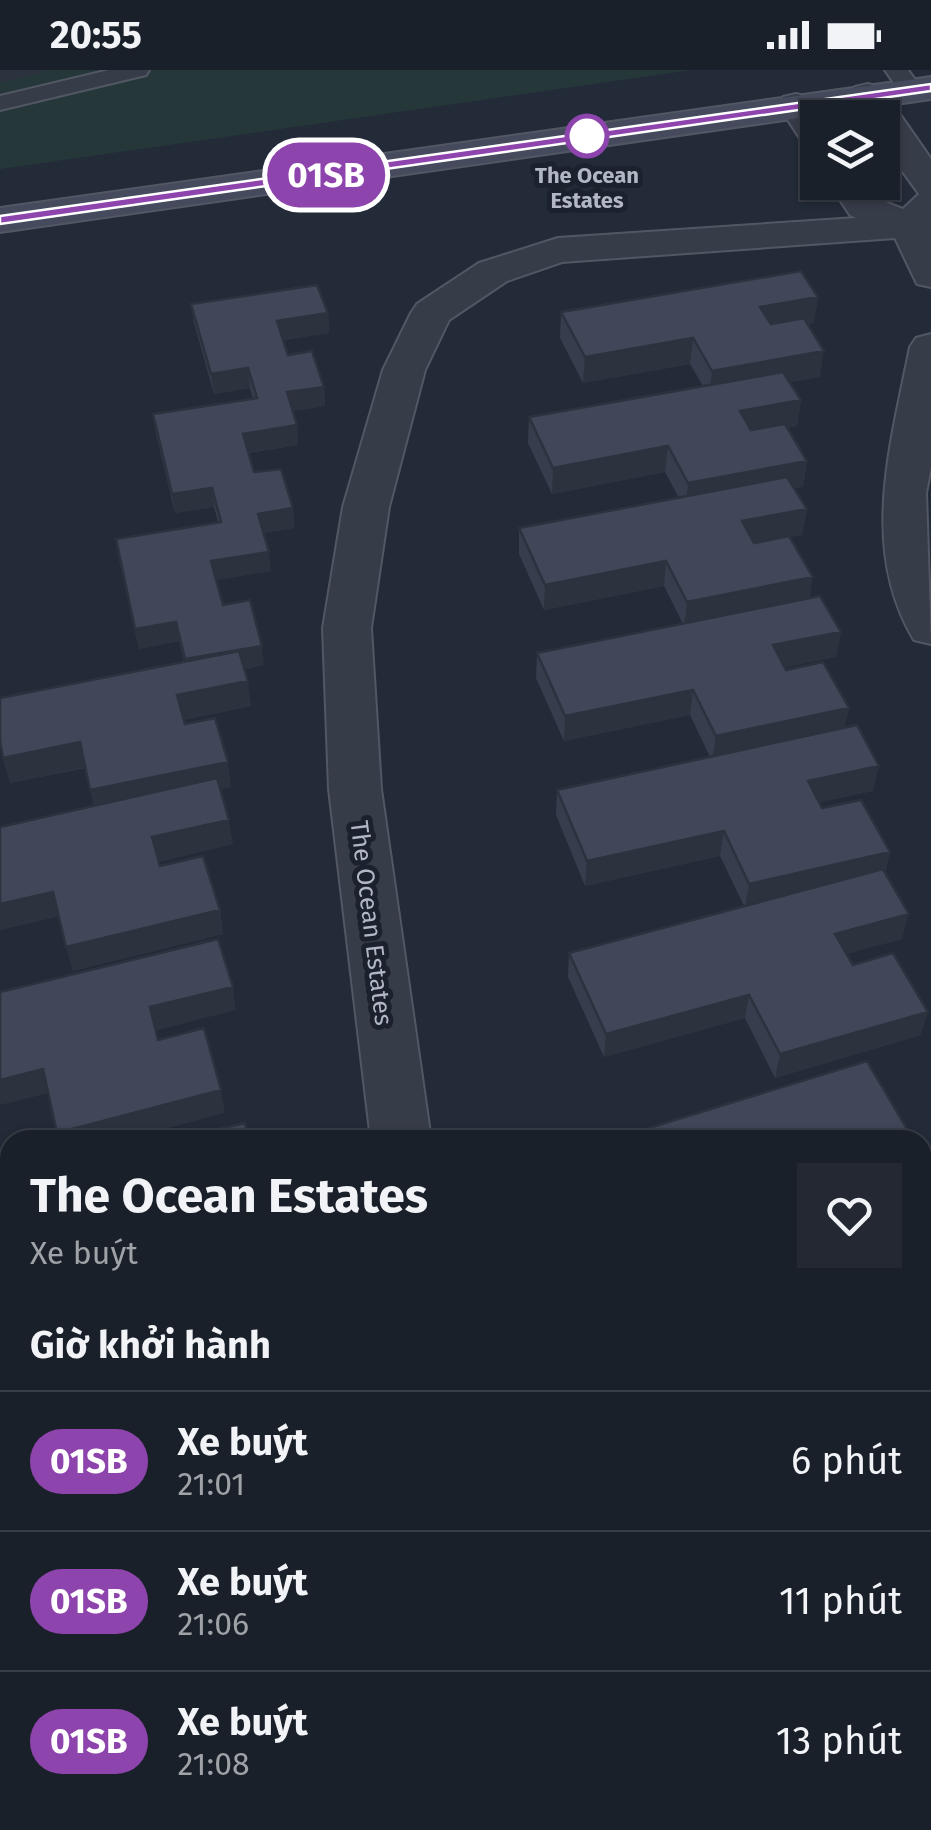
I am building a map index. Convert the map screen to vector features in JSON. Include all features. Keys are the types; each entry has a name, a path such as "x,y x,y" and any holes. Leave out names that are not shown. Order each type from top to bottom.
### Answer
{"main road":[{"path":"0,220 868,95 913,83"}],"street":[{"path":"868,95 924,205 931,274"},
{"path":"796,105 800,111"},
{"path":"859,200 864,208 924,205"},
{"name":"The Ocean Estates","path":"400,1130 354,789 347,628 376,473 404,370 432,313 493,272 558,250 638,247 924,205"},
{"path":"931,347 904,494 910,571 931,628"}],"lane":[{"path":"0,102 138,70"}],"shaded area":[{"path":"0,70 692,70 0,169"}],"building":[{"path":"801,271 818,297 760,307 771,324 804,318 824,351 712,371 693,338 585,357 561,312"},
{"path":"317,285 328,313 277,321 288,355 312,351 324,387 287,392 297,425 243,434 254,472 281,469 293,508 258,514 269,552 211,561 223,605 250,600 262,646 185,659 176,622 135,629 116,539 221,522 212,488 172,494 153,414 257,398 248,368 211,374 191,304"},
{"path":"783,372 801,400 740,411 751,430 785,424 807,461 688,483 668,446 553,468 529,417"},
{"path":"787,477 807,509 742,521 754,543 789,536 813,577 687,602 666,561 545,585 519,528"},
{"path":"820,596 841,632 773,645 786,670 823,662 849,708 716,736 693,690 565,716 537,653"},
{"path":"239,651 248,681 177,695 185,724 215,718 228,762 90,790 80,742 3,758 0,698"},
{"path":"857,725 879,766 808,781 822,808 861,800 890,852 749,884 724,831 587,861 557,790"},
{"path":"217,778 229,820 152,837 160,866 203,856 220,910 66,947 53,892 0,904 0,827"},
{"path":"883,869 909,914 835,934 853,965 893,953 928,1012 780,1054 749,995 606,1034 569,953"},
{"path":"218,939 233,987 150,1007 158,1040 204,1028 221,1090 56,1130 43,1069 0,1080 0,992"},
{"path":"867,1061 908,1130 643,1130"},
{"path":"245,1123 247,1130 214,1130"}],"bus line":[{"name":"01SB","path":"0,220 931,88"}],"place":[{"name":"The Ocean Estates","path":"587,136"}]}
